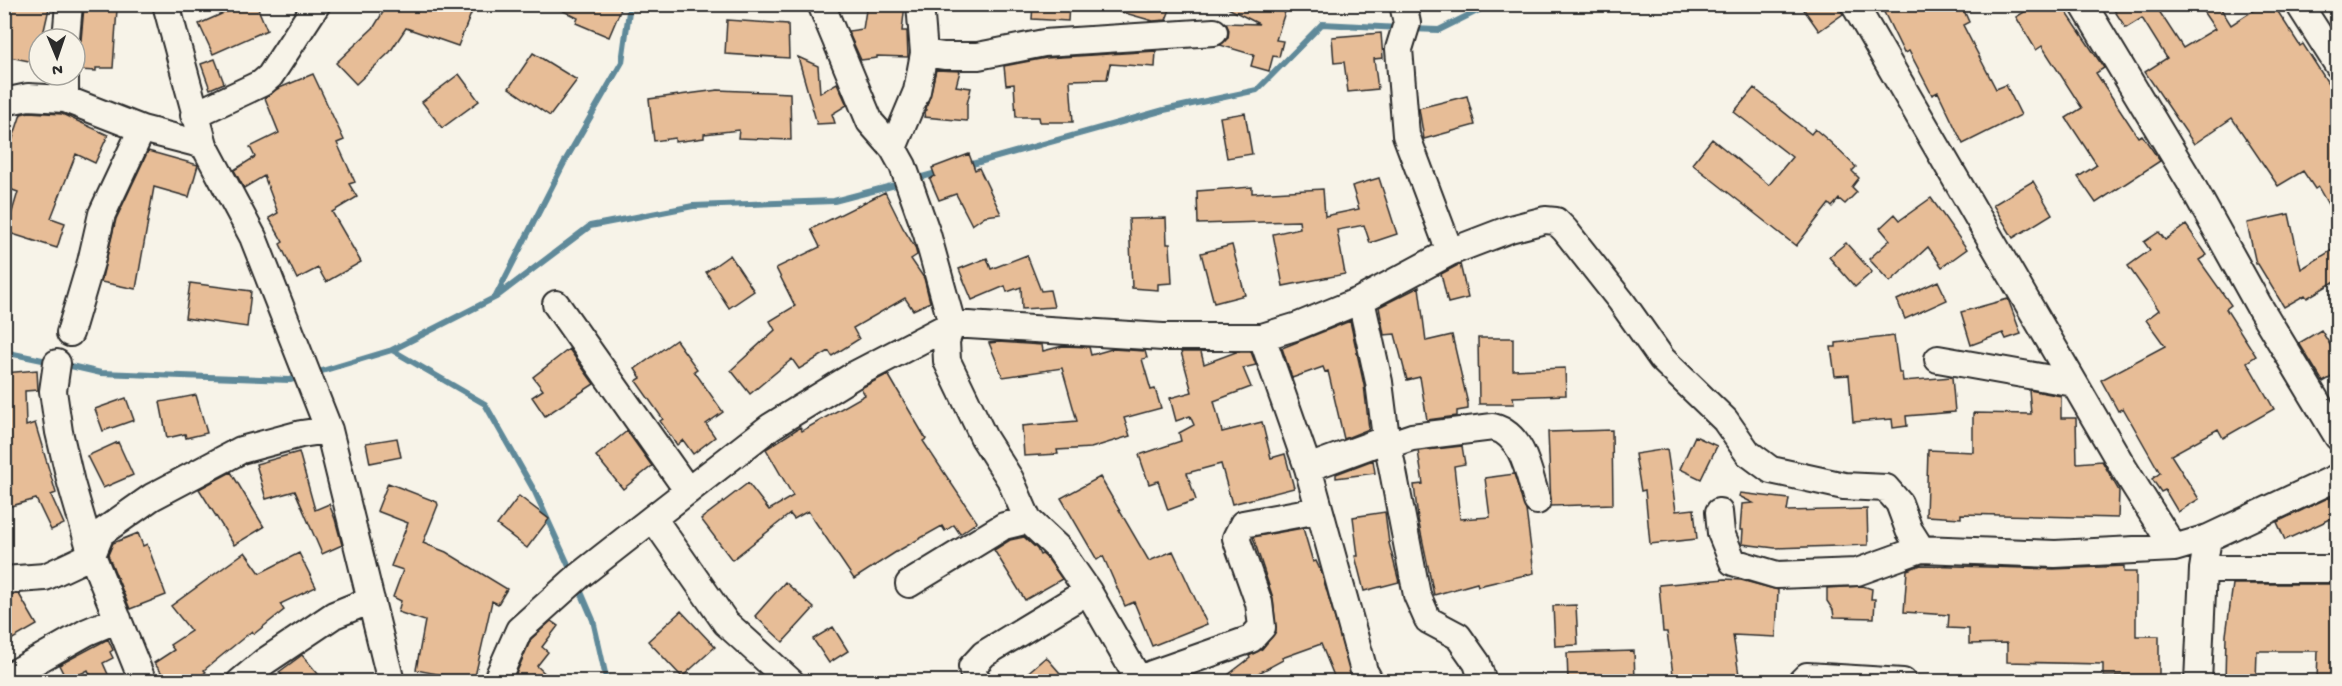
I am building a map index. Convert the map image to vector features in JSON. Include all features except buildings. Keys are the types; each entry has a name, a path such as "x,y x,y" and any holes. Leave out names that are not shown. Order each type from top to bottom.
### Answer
{"street":[{"path":"67,27 69,4"},
{"path":"166,4 194,115 204,145 253,237 330,430 391,681"},
{"path":"194,115 262,83 270,76 317,4"},
{"path":"821,4 870,122 893,148 903,166 927,234 952,324 946,341 947,361 984,438 1010,479 1028,520 1059,549 1088,591 1135,679 1251,639 1262,627 1259,603 1236,538 1242,524 1319,510"},
{"path":"893,148 917,91 924,53 921,4"},
{"path":"1403,4 1407,23 1399,49 1406,135 1450,252"},
{"path":"1854,4 2123,467 2174,548"},
{"path":"2084,4 2189,180 2259,306 2337,437"},
{"path":"2299,4 2337,65"},
{"path":"924,53 944,56 978,56 1044,43 1214,32"},
{"path":"4,102 28,98 65,87 142,129 204,145"},
{"path":"70,333 91,262 102,214 142,129"},
{"path":"496,681 519,630 579,576 653,518 770,427 856,374 952,324 1163,337 1262,337 1298,326 1361,300 1450,252 1510,229 1545,220 1556,221 1565,230 1621,301 1662,359 1725,420 1748,453 1771,470 1844,486 1886,488 1899,502 1909,530 1922,549"},
{"path":"1361,300 1379,382 1387,439 1417,595 1428,620 1458,636 1478,663 1483,681"},
{"path":"556,304 688,491"},
{"path":"1262,337 1308,468 1364,671 1370,681"},
{"path":"1938,359 2074,383"},
{"path":"57,363 53,391 70,483 92,555 143,681"},
{"path":"1308,468 1387,439 1397,442 1412,437 1493,427 1503,429 1521,450 1537,501"},
{"path":"4,580 45,577 92,555 101,533 152,497 241,450 301,434 330,430"},
{"path":"1719,512 1721,533 1732,562 1777,575 1857,572 1922,549 2055,554 2174,548 2208,538 2337,477"},
{"path":"653,518 726,623 791,681"},
{"path":"909,584 1004,526 1028,520"},
{"path":"2198,681 2203,569 2208,538"},
{"path":"2203,569 2337,569"},
{"path":"979,681 974,676 972,667 984,654 1088,591"},
{"path":"240,681 334,615 371,600"},
{"path":"4,679 87,632 118,619"},
{"path":"1801,681 1807,676 1903,681"}],"waterway":[{"path":"496,296 565,161 622,62 630,4"},
{"path":"1410,29 1439,30 1491,4"},
{"path":"965,166 1164,110 1257,90 1322,24 1400,28"},
{"path":"915,179 940,172"},
{"path":"312,374 392,350 496,297 590,226 693,206 834,201 903,183"},
{"path":"392,350 485,404 535,492 572,573"},
{"path":"4,352 52,362"},
{"path":"62,364 101,373 290,380 302,377"},
{"path":"578,585 593,620 607,682"}]}
